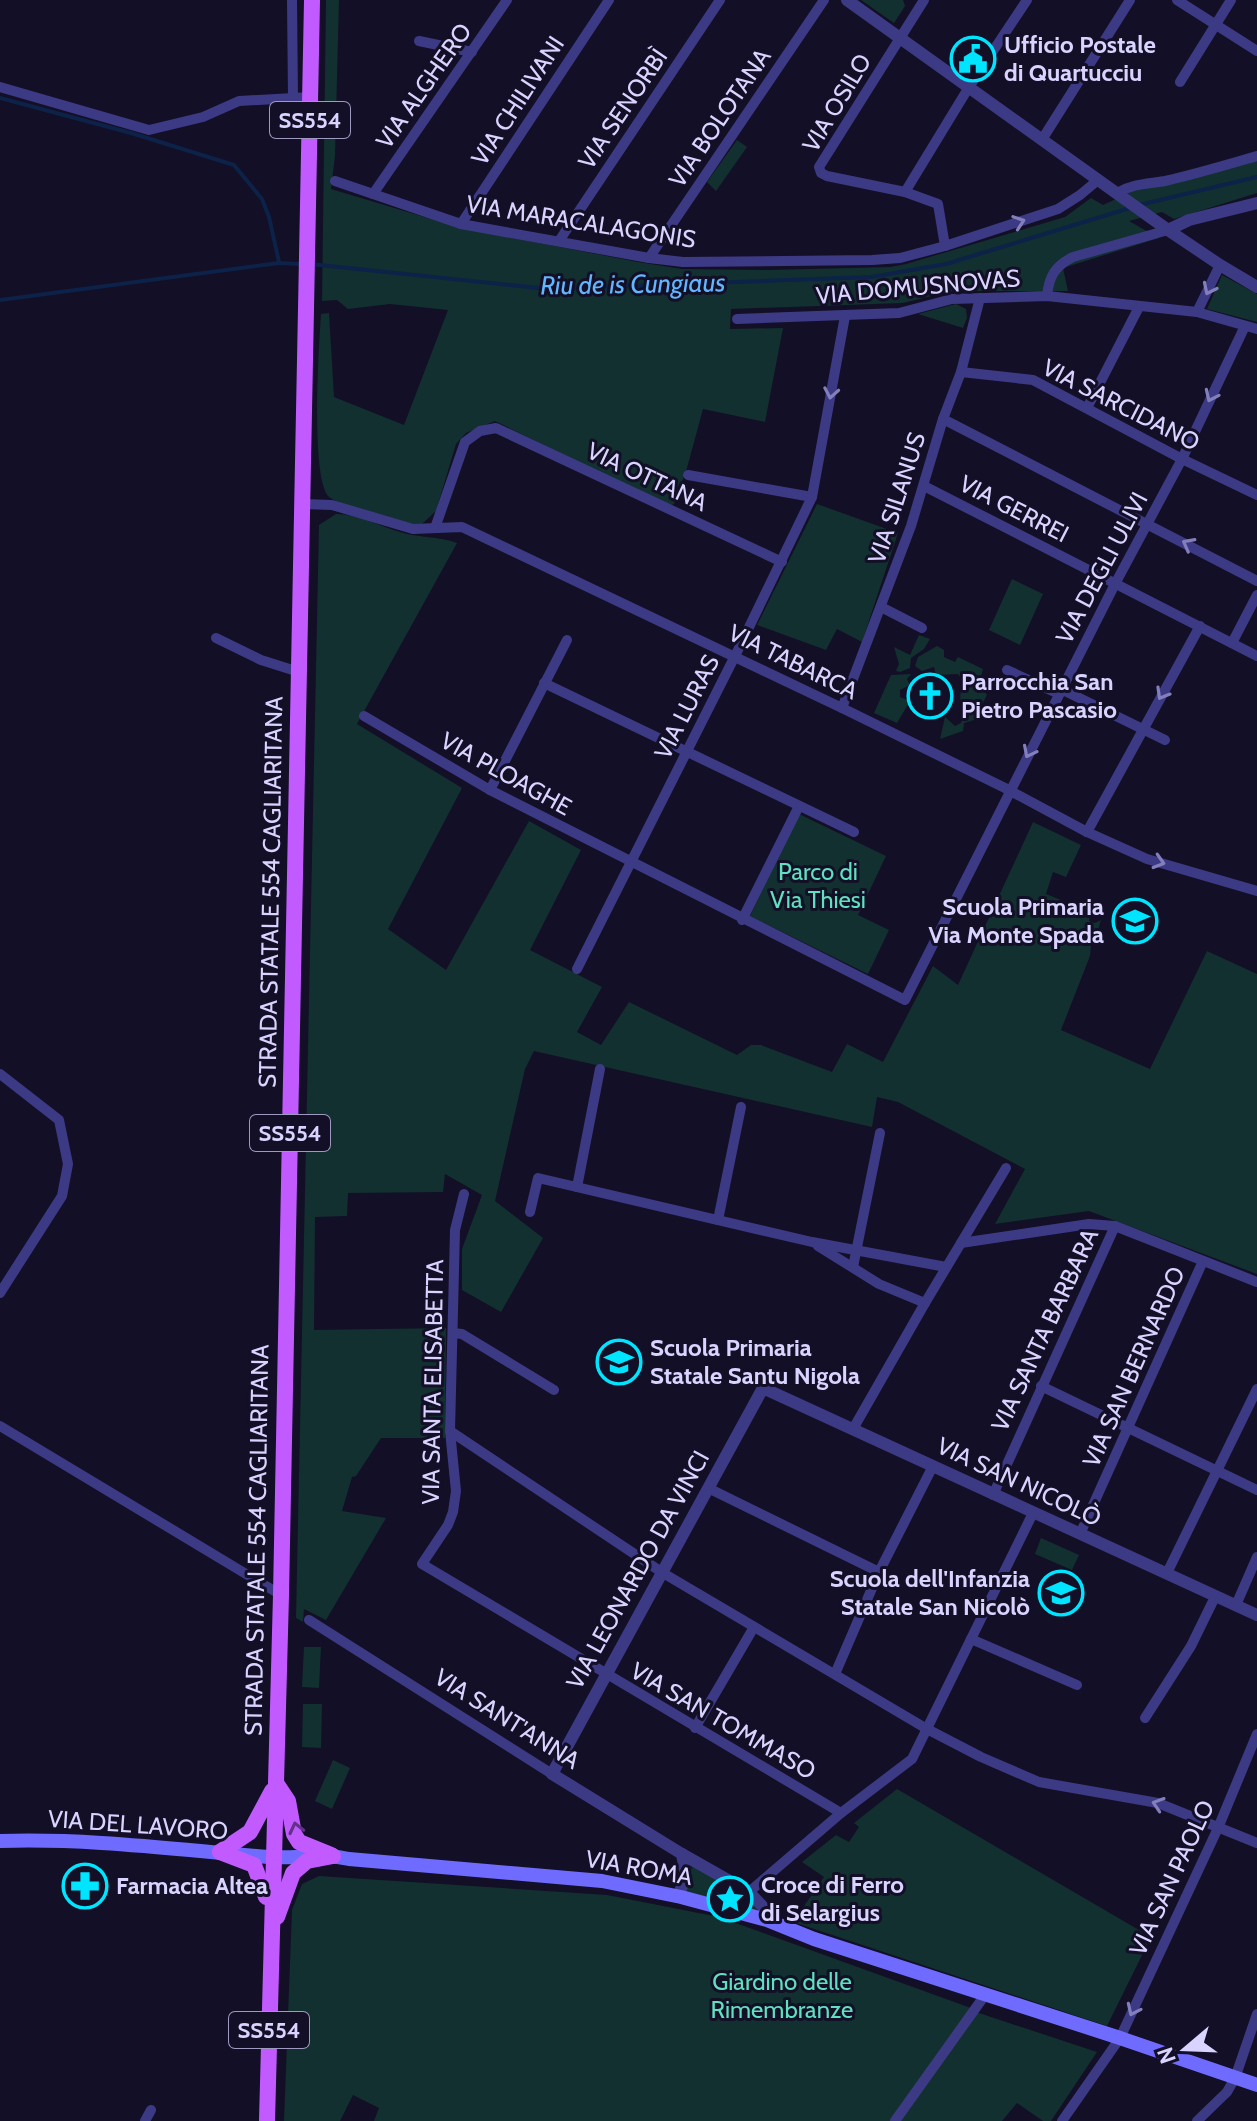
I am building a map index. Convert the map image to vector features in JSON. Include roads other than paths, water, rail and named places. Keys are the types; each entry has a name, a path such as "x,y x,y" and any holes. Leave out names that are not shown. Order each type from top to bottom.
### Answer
{"main road":[{"name":"STRADA STATALE 554 CAGLIARITANA","path":"267,2121 281,1595 312,0"},
{"path":"220,1852 250,1832 276,1783"},
{"path":"276,1783 288,1801 294,1834 299,1842 333,1856"},
{"name":"VIA DEL LAVORO","path":"0,1841 48,1839 272,1857"},
{"path":"220,1852 254,1865 265,1889 271,1938"},
{"path":"271,1938 293,1873 307,1861 333,1856"},
{"name":"VIA ROMA","path":"272,1857 333,1856 602,1881 766,1914 814,1939 1257,2085"}],"street":[{"path":"292,0 293,98"},
{"name":"VIA ALGHERO","path":"373,194 507,0"},
{"name":"VIA CHILIVANI","path":"461,224 609,0"},
{"name":"VIA SENORBÌ","path":"559,241 720,0"},
{"name":"VIA BOLOTANA","path":"649,258 824,0"},
{"path":"847,0 1168,230 1257,287"},
{"path":"900,38 924,0"},
{"path":"905,192 1027,0"},
{"path":"1043,138 1130,0"},
{"path":"1177,0 1257,51"},
{"path":"1180,82 1231,0"},
{"name":"VIA OSILO","path":"900,38 819,167 821,173 827,176 905,192 938,204 945,246"},
{"path":"419,41 472,52"},
{"path":"0,87 149,130 203,117 239,101 311,97"},
{"path":"1118,194 1130,186 1206,171 1257,156"},
{"name":"VIA MARACALAGONIS","path":"335,181 461,224 683,262 900,258 1058,209 1098,180"},
{"path":"1047,296 1048,280 1059,264 1073,257 1168,230 1189,220 1257,203"},
{"path":"1197,312 1220,265"},
{"name":"VIA DOMUSNOVAS","path":"737,319 899,313 952,299 1047,296 1197,312 1257,329"},
{"name":"VIA SILANUS","path":"842,708 924,486 943,419 961,372 980,298"},
{"path":"1087,408 1139,307"},
{"name":"VIA LURAS","path":"577,969 812,497 845,316"},
{"name":"VIA DEGLI ULIVI","path":"905,1000 1115,584 1182,459 1245,326"},
{"name":"VIA SARCIDANO","path":"961,372 1033,380 1257,495"},
{"path":"943,419 1257,581"},
{"name":"VIA OTTANA","path":"435,528 465,442 480,431 496,428 782,562"},
{"path":"688,475 812,497"},
{"name":"VIA GERREI","path":"924,486 1257,656"},
{"name":"VIA TABARCA","path":"303,504 332,505 413,529 462,527 842,708 1010,790 1087,832 1147,859 1257,891"},
{"path":"1232,643 1257,595"},
{"path":"881,607 922,628"},
{"path":"1087,832 1200,626"},
{"path":"216,638 261,660 299,672"},
{"path":"490,790 567,640"},
{"path":"1007,670 1143,727 1165,740"},
{"path":"544,683 854,832"},
{"name":"VIA PLOAGHE","path":"364,716 490,790 905,1000"},
{"path":"742,920 799,806"},
{"path":"577,1187 600,1069"},
{"path":"0,1074 59,1120 68,1164 62,1196 0,1293"},
{"path":"718,1220 741,1107"},
{"path":"853,1267 880,1133"},
{"path":"853,1429 1006,1168"},
{"path":"530,1212 538,1178 812,1242 946,1267"},
{"name":"VIA SANTA ELISABETTA","path":"422,1564 448,1525 456,1491 450,1431 455,1230 464,1194"},
{"path":"961,1243 1089,1224 1115,1226 1257,1282"},
{"name":"VIA SANTA BARBARA","path":"993,1495 1115,1226"},
{"path":"812,1242 879,1284 925,1303"},
{"name":"VIA SAN BERNARDO","path":"1080,1534 1203,1261"},
{"path":"453,1333 462,1334 554,1390"},
{"path":"1041,1386 1257,1490"},
{"name":"VIA SAN NICOLÒ","path":"763,1388 1257,1615"},
{"name":"VIA LEONARDO DA VINCI","path":"552,1774 763,1388"},
{"path":"1167,1573 1256,1394"},
{"path":"0,1426 281,1595"},
{"path":"450,1431 663,1573 927,1729 981,1757 1039,1782 1158,1803 1257,1843"},
{"path":"835,1674 879,1572 933,1466"},
{"path":"708,1488 879,1572"},
{"path":"749,1892 841,1813 912,1759 1033,1513"},
{"path":"1236,1605 1257,1557"},
{"name":"VIA SAN TOMMASO","path":"422,1564 841,1813"},
{"path":"1145,1718 1191,1646 1215,1597"},
{"name":"VIA SANT'ANNA","path":"309,1620 552,1774 749,1892 766,1914"},
{"path":"695,1728 754,1627"},
{"path":"971,1639 1077,1685"},
{"name":"VIA SAN PAOLO","path":"1062,2121 1120,2038 1218,1828 1257,1734"},
{"path":"678,1896 686,1877 682,1854"},
{"path":"895,2121 985,1995"},
{"path":"1197,2121 1227,2092 1235,2078 1257,2014"},
{"path":"145,2121 151,2110"}],"waterway":[{"path":"0,98 131,133 234,165 262,199 279,262"},
{"name":"Riu de is Cungiaus","path":"1139,205 1257,177"},
{"name":"Riu de is Cungiaus","path":"310,264 548,289 871,277 946,264 1130,208"},
{"name":"Riu de is Cungiaus","path":"0,300 279,263 301,264"}],"place":[{"name":"Ufficio Postale di Quartucciu","path":"973,59"},
{"name":"Parrocchia San Pietro Pascasio","path":"930,696"},
{"name":"Scuola Primaria Via Monte Spada","path":"1135,921"},
{"name":"Scuola Primaria Statale Santu Nigola","path":"619,1362"},
{"name":"Scuola dell'Infanzia Statale San Nicolò","path":"1061,1593"},
{"name":"Farmacia Altea","path":"85,1886"},
{"name":"Croce di Ferro di Selargius","path":"730,1899"}],"park label":[{"name":"Parco di Via Thiesi","path":"818,886"},
{"name":"Giardino delle Rimembranze","path":"782,1996"}]}
